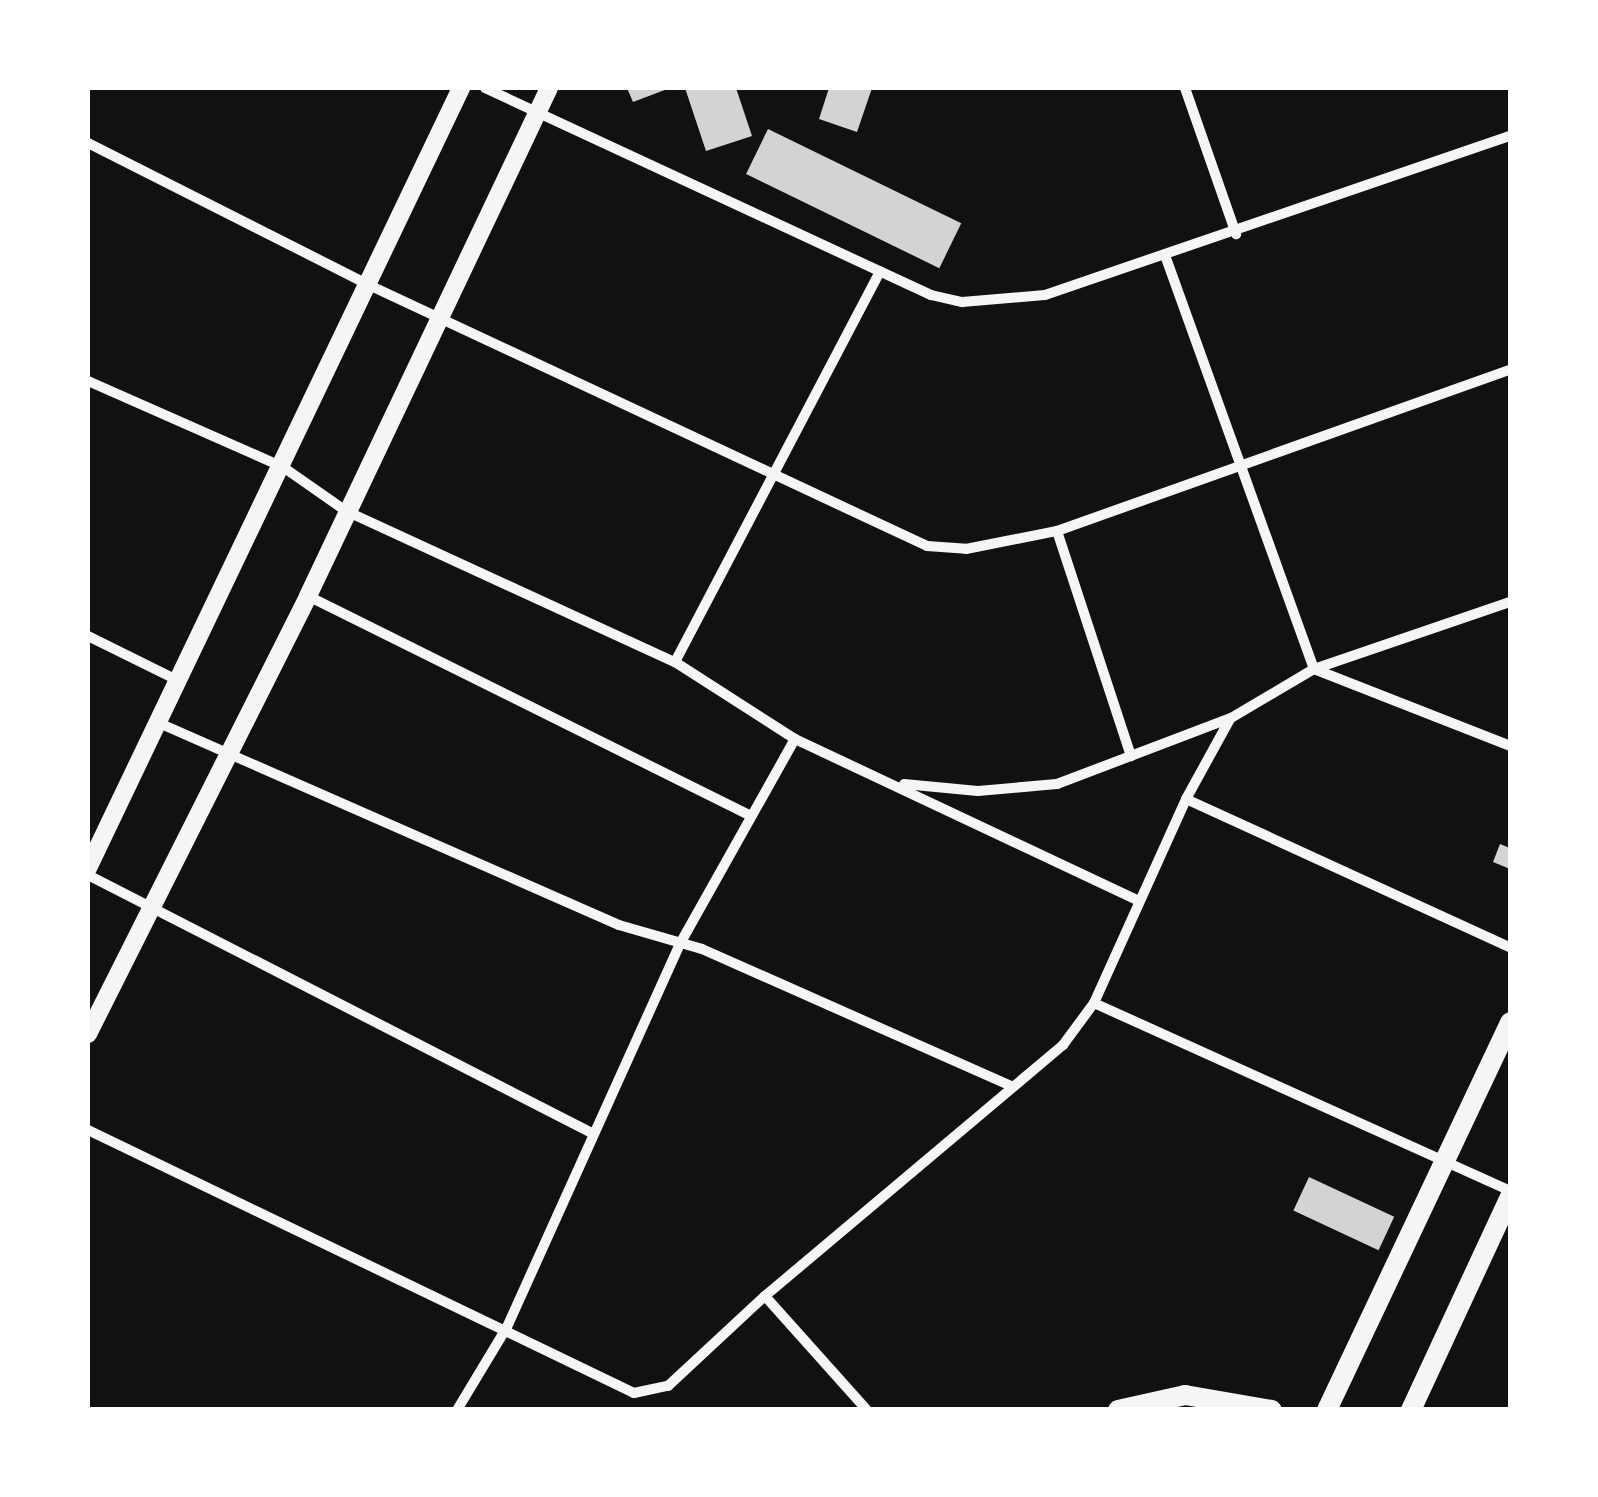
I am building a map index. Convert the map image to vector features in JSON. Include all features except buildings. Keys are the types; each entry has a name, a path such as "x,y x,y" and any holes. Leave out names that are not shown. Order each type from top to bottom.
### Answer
{"main road":[{"path":"1328,1410 1510,1022"},
{"path":"1411,1410 1510,1194"},
{"path":"1118,1410 1185,1395 1272,1410"}],"street":[{"path":"88,868 462,88"},
{"path":"485,88 931,295 994,303 1045,295 1166,258 1510,136"},
{"path":"88,1034 308,596 550,88"},
{"path":"1185,88 1236,234"},
{"path":"88,142 370,286 927,546 966,549 1057,531 1510,370"},
{"path":"1166,258 1314,669 1510,746"},
{"path":"674,662 880,271"},
{"path":"88,380 283,467 346,510 674,662 795,739 1137,900"},
{"path":"1057,531 1132,756"},
{"path":"308,596 750,815"},
{"path":"892,783 1018,789 1057,784 1231,718 1314,669 1510,602"},
{"path":"88,636 177,680"},
{"path":"88,1130 634,1392 668,1386 765,1296 1063,1046 1094,1003 1137,900 1231,718"},
{"path":"159,724 620,926 681,942 1013,1087"},
{"path":"457,1410 507,1328 681,942 795,739"},
{"path":"1186,799 1510,947"},
{"path":"88,876 592,1134"},
{"path":"1094,1003 1444,1159 1510,1194"},
{"path":"765,1296 867,1410"}]}
